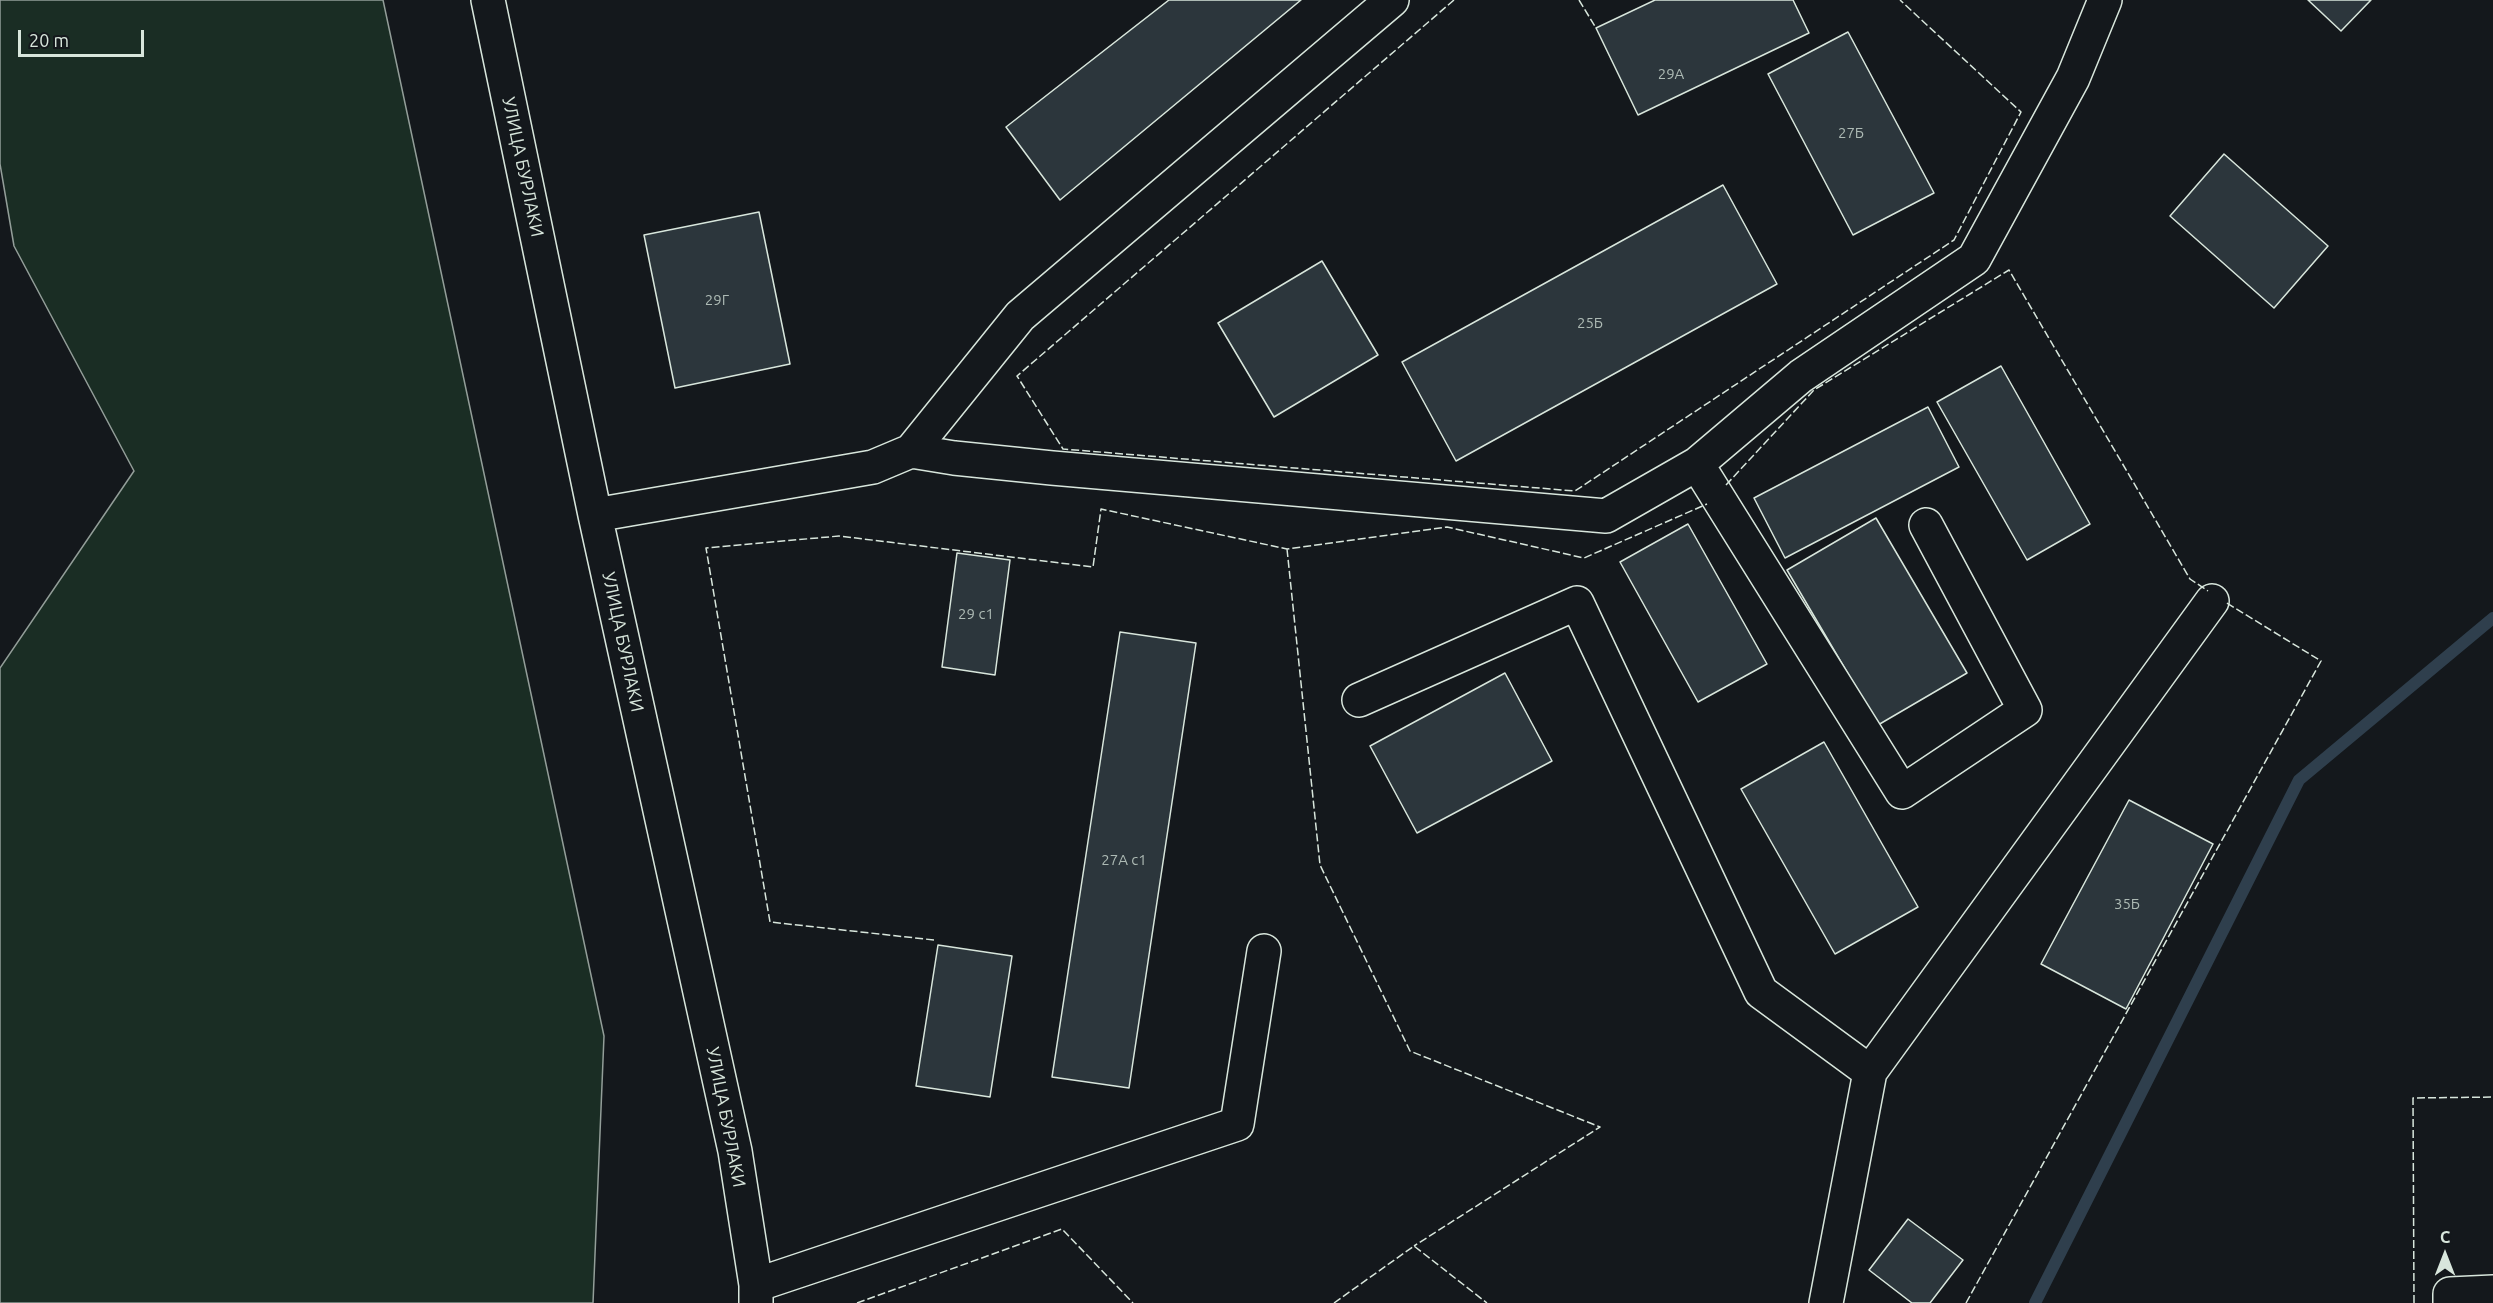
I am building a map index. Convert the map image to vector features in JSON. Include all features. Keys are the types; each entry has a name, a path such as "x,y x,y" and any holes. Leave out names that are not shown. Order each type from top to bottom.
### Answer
{"street":[{"name":"УЛИЦА БУРЛАКИ","path":"488,0 595,514 732,1140 756,1294"},
{"path":"595,514 873,467 911,451 1020,316 1392,0"},
{"path":"911,451 954,458 1052,468 1606,516 1697,464 1801,376 1974,259 2073,78 2106,0"},
{"path":"1697,464 1902,792 2025,711 1926,525"},
{"path":"1826,1303 1870,1072 2212,601"},
{"path":"1359,700 1577,603 1761,993 1870,1072"},
{"path":"756,1294 1237,1124 1264,951"},
{"path":"2450,1303 2450,1293 2493,1292"}],"green space":[{"path":"0,0 383,0 604,1036 593,1303 0,1303 0,668 134,471 14,246 0,164"}],"building":[{"path":"1169,0 1301,0 1060,200 1006,127"},
{"path":"1655,0 1793,0 1809,33 1638,115 1596,28"},
{"path":"2308,0 2371,0 2341,31"},
{"path":"1848,32 1934,193 1853,235 1768,74"},
{"path":"2224,154 2328,246 2274,308 2170,216"},
{"path":"1723,185 1777,284 1456,461 1402,362"},
{"path":"759,212 790,364 675,388 644,235"},
{"path":"1322,261 1378,355 1274,417 1218,323"},
{"path":"2001,366 2090,524 2027,560 1937,402"},
{"path":"1928,407 1959,467 1785,558 1754,498"},
{"path":"1876,518 1967,673 1878,725 1787,570"},
{"path":"1688,524 1767,664 1698,702 1620,562"},
{"path":"957,553 1010,560 995,675 942,667"},
{"path":"1120,632 1196,643 1129,1088 1052,1077"},
{"path":"1505,673 1552,761 1417,833 1370,746"},
{"path":"1824,742 1918,907 1835,954 1741,789"},
{"path":"2129,800 2213,844 2126,1009 2041,964"},
{"path":"938,945 1012,956 990,1097 916,1086"},
{"path":"1908,1219 1963,1260 1930,1303 1912,1303 1869,1270"}],"waterway":[{"path":"2035,1303 2299,780 2493,618"}],"fence":[{"path":"1454,0 1017,376 1063,449 1575,491 1954,240 2021,112 1900,0"},
{"path":"1579,0 1596,28"},
{"path":"1726,485 1814,390 2009,270 2190,579 2208,591"},
{"path":"934,940 770,922 706,548 839,536 1093,567 1101,509 1287,549 1447,527 1584,558 1707,504"},
{"path":"1287,549 1320,865 1410,1051 1600,1127 1414,1246"},
{"path":"1966,1303 2321,661 2225,602"},
{"path":"2414,1303 2413,1098 2493,1097"},
{"path":"857,1303 1062,1229 1133,1303"},
{"path":"1334,1303 1414,1246 1487,1303"}]}
